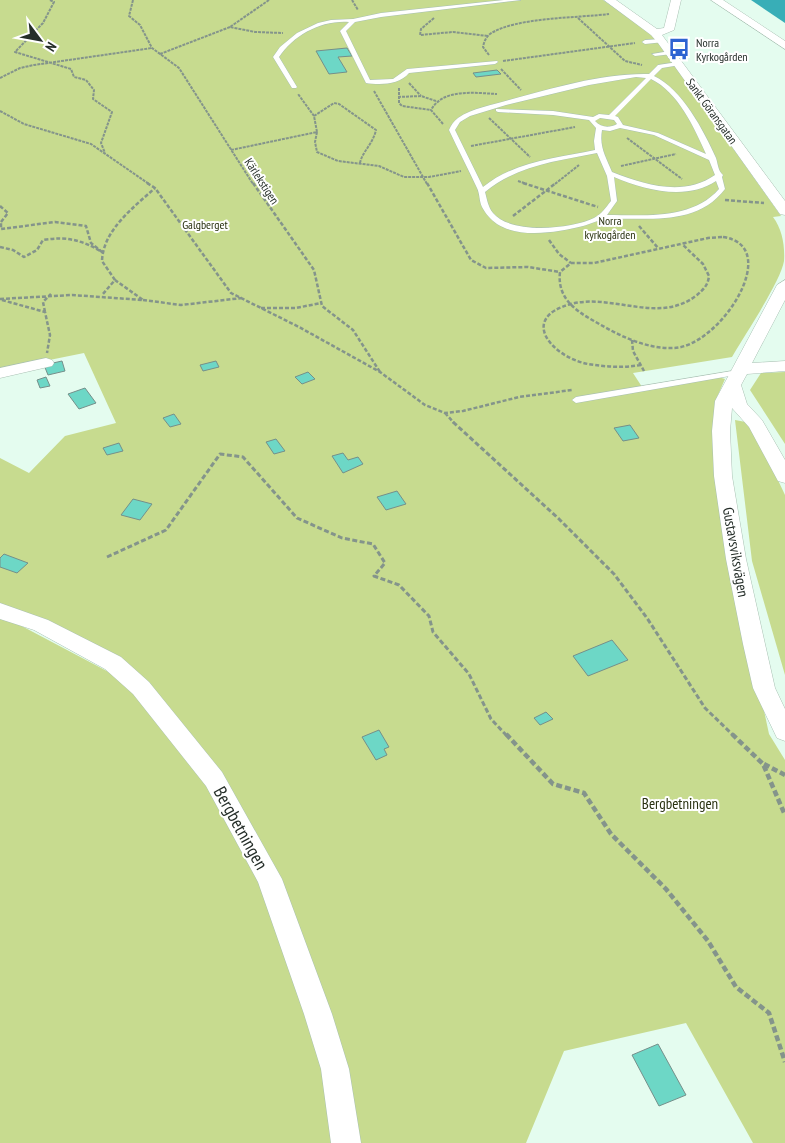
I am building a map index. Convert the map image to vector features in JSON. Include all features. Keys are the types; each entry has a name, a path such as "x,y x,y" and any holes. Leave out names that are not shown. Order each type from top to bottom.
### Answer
{"street":[{"name":"Sankt Göransgatan","path":"609,0 659,37 782,206"},
{"path":"659,37 669,30 676,0"},
{"path":"716,0 785,46"},
{"path":"785,285 737,375 738,406 756,424 785,477"},
{"path":"0,373 46,363"},
{"path":"737,375 785,366"},
{"name":"Gustavsviksvägen","path":"737,375 721,412 725,486 736,559 764,688 785,732"},
{"name":"Bergbetningen","path":"0,611 41,625 113,664 140,688 214,779 247,836 272,888 318,1014 335,1069 346,1143"}],"lane":[{"path":"294,87 276,57 282,46 298,34 325,24 381,15 518,0"},
{"path":"353,21 343,31 368,82 396,81 404,77 407,71 495,62"},
{"path":"644,42 659,37"},
{"path":"655,54 670,53"},
{"path":"595,123 612,116 657,69 678,64"},
{"path":"651,76 661,80 690,115 720,175 722,188 718,196 710,204 680,214 600,217 572,226 546,230 517,228 502,224 486,210 482,191 452,130 454,124 463,118 482,111 528,98 613,80 651,76"},
{"path":"482,111 521,110 656,134 712,159"},
{"path":"612,116 621,121 617,127"},
{"path":"595,123 598,151 609,171 614,200 608,210 600,217"},
{"path":"482,191 501,176 538,164 598,151"},
{"path":"609,171 660,189 695,188 712,182 720,175"},
{"path":"576,400 737,375"}],"path":[{"path":"50,0 54,2 50,16 41,29 26,40 15,52 56,63 71,69 74,77 86,80 94,90 93,99 112,112 101,143 106,153"},
{"name":"Kärlekstigen","path":"132,0 129,16 140,26 152,48 179,68 267,205 314,270 321,304"},
{"path":"160,54 230,27 269,0"},
{"path":"436,9 436,17 421,29 420,35 453,32 488,36 507,26 625,11"},
{"path":"578,18 625,61 657,69"},
{"path":"230,27 255,32 298,34"},
{"path":"488,36 483,47 528,98"},
{"path":"495,62 644,42"},
{"path":"0,78 20,68 152,48"},
{"path":"396,81 412,84 421,96"},
{"path":"396,81 399,86 398,97 402,106 431,110"},
{"path":"368,82 471,260 478,265 499,270 543,268 560,272"},
{"path":"294,87 301,101 314,116 317,132 315,142 317,152 322,155 340,163 384,166 388,171 402,176 424,177 472,170"},
{"path":"398,97 421,96 436,101"},
{"path":"314,116 334,103 352,109 358,118 376,130 370,150 361,156 360,163"},
{"path":"0,111 24,124 91,144 106,153 155,188 231,293 380,372 425,405 445,413 463,412 519,397 576,390"},
{"path":"482,111 538,164"},
{"path":"461,148 595,123"},
{"path":"617,127 654,159 695,188"},
{"path":"231,150 317,132"},
{"path":"609,171 693,150"},
{"path":"502,224 598,151"},
{"path":"501,176 608,210"},
{"path":"143,300 115,280 106,271 102,260 102,252 107,241 126,214 155,188"},
{"path":"718,196 726,200 782,206"},
{"path":"0,206 8,213 0,222 1,229 22,229 56,220 73,221 86,226 91,243 102,252"},
{"path":"631,217 658,248"},
{"path":"546,230 548,238 559,254 571,263 594,263 658,248 723,237 748,243"},
{"path":"0,247 13,250 24,257 38,250 43,240 59,236 85,242 102,252"},
{"path":"641,365 605,367 571,359 557,352 546,340 543,332 544,321 554,311 568,304 608,304 653,309 687,302 705,288 708,279 707,269 681,244"},
{"path":"560,272 571,263"},
{"path":"560,272 560,291 568,304 594,321 632,340 652,346 686,347 702,342 730,317"},
{"path":"102,295 115,280"},
{"path":"0,299 51,294 102,295 180,305 242,298"},
{"path":"46,363 50,335 42,302 51,294"},
{"path":"0,299 45,312"},
{"path":"260,308 296,308 321,304 353,330 380,372"},
{"path":"632,340 633,351 644,371"},
{"path":"445,413 457,427 559,519 614,574 647,618 705,708 764,764 785,775"},
{"path":"107,557 166,530 220,454 243,457 297,518 342,538 373,544 385,563 374,576 398,585 429,616 433,632 469,674 491,718 553,784 584,793 611,834 666,890 708,941 736,987 769,1012 785,1062"},
{"path":"764,764 785,815"}],"green space":[{"path":"0,0 603,0 636,22 656,39 781,216 773,217 781,232 784,249 784,261 781,270 769,295 732,357 633,373 644,390 715,376 725,379 715,402 733,566 769,734 785,760 785,1143 753,1143 686,1023 564,1051 526,1143 355,1143 278,873 148,684 0,605 0,458 29,473 65,436 116,423 84,353 0,370"},
{"path":"785,372 785,444 750,390 761,373"},
{"path":"735,420 751,423 785,495 785,675 752,561"},
{"path":"0,619 16,623 120,678 151,713 209,787 259,882 324,1069 335,1143 0,1143"}],"water":[{"path":"751,0 785,0 785,23"}],"building":[{"path":"347,48 352,56 338,57 347,72 329,74 316,51"},
{"path":"497,70 501,74 476,77 473,73"},
{"path":"62,361 65,371 48,375 44,365"},
{"path":"216,361 219,367 203,371 200,365"},
{"path":"308,372 315,379 302,384 295,377"},
{"path":"46,377 50,386 40,388 37,380"},
{"path":"85,388 96,403 79,409 68,394"},
{"path":"174,414 181,424 170,427 163,418"},
{"path":"630,425 639,438 623,441 614,428"},
{"path":"276,439 285,451 274,454 266,442"},
{"path":"119,443 123,451 107,455 103,448"},
{"path":"343,453 348,460 358,457 363,464 343,473 332,456"},
{"path":"397,491 406,504 386,510 377,497"},
{"path":"133,499 152,504 140,520 121,515"},
{"path":"4,554 28,563 17,573 0,567 0,558"},
{"path":"612,640 628,660 588,676 573,656"},
{"path":"546,712 553,719 540,725 534,718"},
{"path":"379,730 389,747 384,749 387,755 376,760 362,737"},
{"path":"658,1044 686,1095 659,1106 632,1055"}],"place":[{"name":"Norra Kyrkogården","path":"679,49"}],"park label":[{"name":"Galgberget","path":"205,224"},
{"name":"Norra kyrkogården","path":"610,227"}]}
